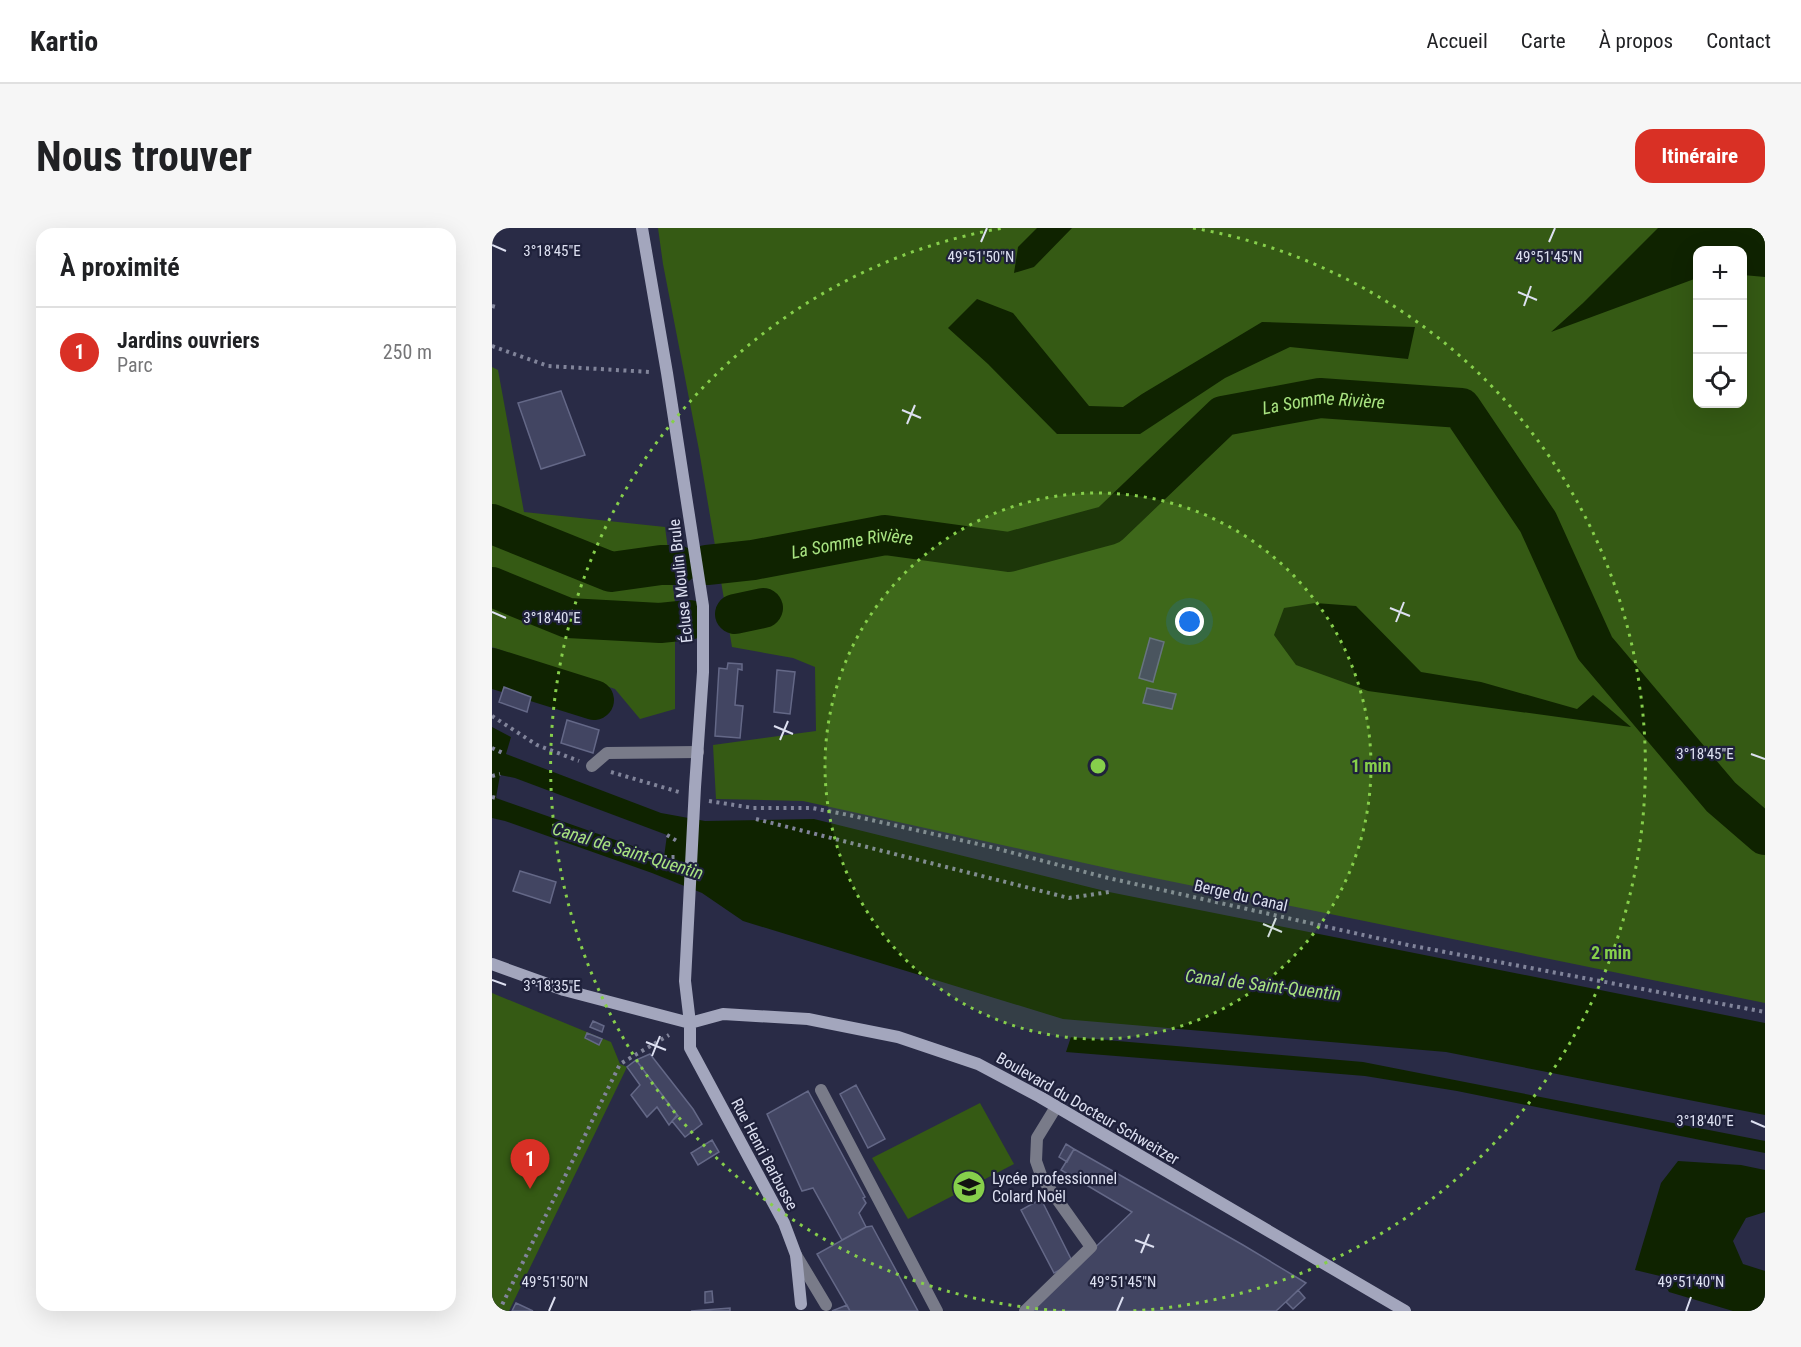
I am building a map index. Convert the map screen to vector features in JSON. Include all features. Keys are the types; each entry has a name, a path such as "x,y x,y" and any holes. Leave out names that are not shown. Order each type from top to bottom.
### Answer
{"street":[{"name":"Écluse Moulin Brule","path":"642,228 703,606 704,645 687,927"},
{"path":"592,766 607,753 698,752"},
{"name":"Rue Henri Barbusse","path":"687,927 685,981 690,1023 690,1048 784,1223 796,1255 801,1304"},
{"path":"492,964 564,990 690,1023"},
{"name":"Boulevard du Docteur Schweitzer","path":"690,1023 723,1014 808,1019 898,1037 978,1064 1056,1107 1405,1311"},
{"path":"821,1090 937,1311"},
{"path":"1025,1311 1091,1247 1042,1178 1036,1161 1037,1138 1056,1107"},
{"path":"796,1255 825,1305"}],"path":[{"path":"492,346 548,366 667,373"},
{"path":"492,748 505,754"},
{"path":"492,776 500,774"},
{"name":"Berge du Canal","path":"712,802 753,808 812,808 849,815 987,846 1104,877 1397,942 1765,1012"},
{"path":"756,819 1069,898 1108,892"},
{"path":"499,1311 620,1064 690,1023"}],"green space":[{"path":"658,228 1765,228 1765,1003 1125,872 803,801 716,799 713,745 816,731 815,667 793,658 732,647"},
{"path":"492,367 498,370 524,512 665,527 675,602 675,709 640,719 615,689 492,647"},
{"path":"492,993 611,1042 620,1064 627,1067 509,1311 492,1311"},
{"path":"980,1103 1014,1164 908,1219 872,1158"}],"water":[{"path":"1037,228 1072,228 1034,267 1014,273 1018,247"},
{"path":"1658,228 1765,228 1765,277 1747,275 1747,246 1693,246 1693,279 1551,332"},
{"path":"977,299 1013,313 1089,406 1123,407 1262,322 1415,327 1408,359 1290,347 1225,378 1140,434 1057,434 988,364 948,328"},
{"path":"1315,603 1356,606 1421,672 1481,682 1577,709 1593,695 1631,727 1368,691 1296,665 1274,635 1284,608"},
{"name":"Canal de Saint-Quentin","path":"492,727 511,737 506,754 661,813 705,821 814,819 1109,892 1765,1023 1765,1115 1446,1052 1063,1019 743,921 702,893 652,873 492,818","holes":["500,775 515,778 667,835 664,857 496,798"]},
{"path":"1071,1037 1363,1062 1765,1141 1765,1153 1457,1091 1365,1076 1066,1052"},
{"path":"1678,1161 1741,1165 1765,1170 1765,1212 1746,1218 1733,1241 1743,1264 1765,1271 1765,1311 1733,1311 1669,1292 1660,1276 1635,1270 1661,1183"}],"building":[{"path":"561,391 585,455 541,469 518,403"},
{"path":"1150,638 1164,642 1153,682 1139,678"},
{"path":"728,663 742,664 742,670 738,669 735,705 743,706 740,738 715,736 719,668 727,669"},
{"path":"777,670 795,672 790,714 774,712"},
{"path":"504,687 531,697 527,712 499,702"},
{"path":"1147,688 1176,694 1172,709 1143,703"},
{"path":"567,720 599,730 593,753 561,743"},
{"path":"520,871 556,882 550,903 513,891"},
{"path":"593,1021 604,1026 602,1032 590,1027"},
{"path":"587,1033 602,1039 599,1045 585,1038"},
{"path":"650,1054 702,1124 685,1137 672,1121 678,1116 636,1060"},
{"path":"636,1060 677,1115 669,1125 657,1107 647,1117 631,1095 640,1085 627,1067"},
{"path":"856,1085 885,1139 868,1148 840,1094"},
{"path":"808,1091 865,1197 863,1198 866,1203 859,1213 866,1227 842,1240 813,1188 802,1191 767,1114"},
{"path":"712,1140 719,1152 698,1165 691,1153"},
{"path":"1066,1144 1074,1149 1067,1162 1059,1157"},
{"path":"1074,1149 1306,1283 1276,1311 1029,1311 1132,1212 1061,1170"},
{"path":"1041,1199 1073,1263 1054,1273 1021,1210"},
{"path":"872,1226 918,1311 850,1311 817,1254 866,1227"},
{"path":"1298,1290 1305,1298 1293,1309 1286,1302"},
{"path":"712,1291 713,1302 705,1303 705,1292"},
{"path":"516,1303 533,1311 512,1311"},
{"path":"847,1305 850,1311 832,1311"},
{"path":"730,1308 730,1311 691,1311"}],"waterway":[{"name":"La Somme Rivière","path":"707,565 753,560 885,535 1009,552 1109,525 1223,416 1320,398 1461,408 1538,522 1595,648 1721,797 1765,835"},
{"name":"La Somme Rivière","path":"492,524 611,572 677,565"},
{"path":"492,587 568,618 660,623 689,620"},
{"path":"735,614 763,608"},
{"path":"492,668 594,700"}],"place":[{"name":"Lycée professionnel Colard Noël","path":"969,1187"},
{"name":"Jardins ouvriers","path":"530,1189"}]}
